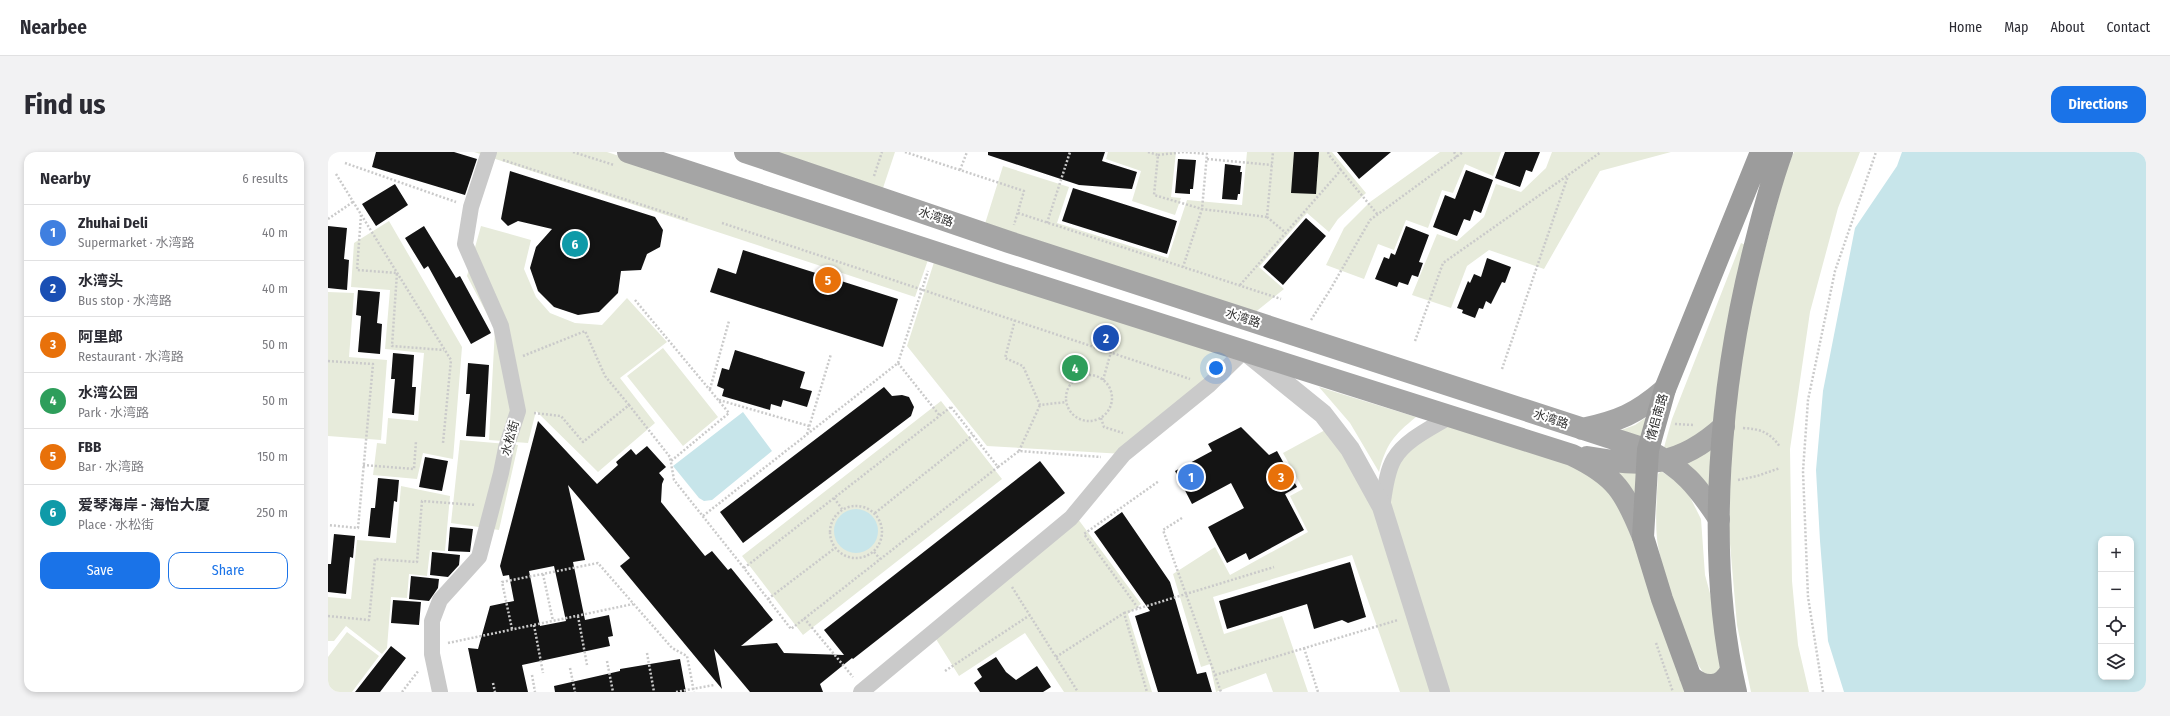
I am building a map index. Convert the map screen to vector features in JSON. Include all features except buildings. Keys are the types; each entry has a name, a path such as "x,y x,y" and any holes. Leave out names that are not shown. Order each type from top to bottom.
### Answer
{"highway":[{"name":"情侣南路","path":"1693,684 1662,599 1642,537 1665,389 1761,152"},
{"path":"1736,692 1731,670 1723,598 1718,519 1724,426 1732,350 1748,272 1771,181 1782,152"},
{"path":"1693,684 1697,682 1712,685 1722,683 1731,670"}],"main road":[{"name":"水湾路","path":"745,152 872,181 1013,230 1299,337 1582,428 1654,458 1687,476 1700,490 1718,519"},
{"path":"622,159 934,252 1449,417 1572,454 1625,464 1692,450 1710,439 1724,426"},
{"path":"1582,428 1629,416 1649,403 1665,389"},
{"path":"1572,454 1593,465 1609,477 1632,509 1642,537"}],"street":[{"name":"水松街","path":"440,692 432,650 432,621 440,600 479,557 506,448 518,411 501,326 465,244 472,207 489,154"},
{"path":"862,691 1071,518 1121,458 1209,385 1244,351 1323,414 1350,449 1382,507 1440,692"},
{"path":"1382,507 1387,479 1394,459 1406,445 1449,417"}],"path":[{"path":"573,152 622,159"},
{"path":"872,181 882,152"},
{"path":"905,152 1024,191 1013,230"},
{"path":"960,170 967,152"},
{"path":"1047,223 1070,152"},
{"path":"1148,152 1158,155 1184,152 1207,154 1202,209 1183,267"},
{"path":"1267,217 1273,152"},
{"path":"1328,152 1378,215"},
{"path":"1454,152 1457,157"},
{"path":"1299,337 1330,290 1370,220 1464,152"},
{"path":"1414,341 1443,263 1601,152"},
{"path":"1824,692 1808,596 1804,471 1808,400 1835,271 1876,152"},
{"path":"489,154 689,220"},
{"path":"1158,155 1154,195 1202,209 1267,217 1286,233"},
{"path":"1207,159 1272,165"},
{"path":"345,163 472,207"},
{"path":"1240,285 1341,170"},
{"path":"336,174 451,360 443,443"},
{"path":"1502,369 1568,175"},
{"path":"328,219 353,202"},
{"path":"1018,213 1282,299"},
{"path":"361,215 357,270 397,273"},
{"path":"722,223 1209,385"},
{"path":"703,516 898,363 934,252"},
{"path":"397,273 392,346 444,350"},
{"path":"635,300 730,413 670,461"},
{"path":"508,362 585,331 605,376 670,457 674,480 790,629 1019,451 1040,405 1023,366 1005,358 1015,320"},
{"path":"709,389 729,321"},
{"path":"1103,380 1111,352"},
{"path":"806,434 831,354"},
{"path":"328,361 373,364 358,528 328,525"},
{"path":"898,363 940,416"},
{"path":"1088,375 1103,380 1108,385 1112,400 1110,407 1101,418 1094,421 1079,419 1068,409 1066,402 1066,394 1074,381 1088,375"},
{"path":"718,399 809,426"},
{"path":"1040,405 1066,402"},
{"path":"518,411 561,416 583,442 629,405"},
{"path":"744,568 951,407 998,467"},
{"path":"1101,418 1104,427 1142,440"},
{"path":"875,513 973,435"},
{"path":"363,464 414,469 416,441"},
{"path":"1019,451 1121,458"},
{"path":"1138,608 1084,534 1159,481"},
{"path":"834,498 842,509"},
{"path":"328,616 369,620 375,559 417,562 422,500 492,507"},
{"path":"859,505 875,513 880,520 882,537 874,552 866,557 858,558 845,556 835,548 831,540 830,527 836,515 842,509 859,505"},
{"path":"1182,518 1163,530 1221,692"},
{"path":"768,599 835,548"},
{"path":"874,552 880,559"},
{"path":"512,629 502,582 598,563 672,648 687,656 694,690"},
{"path":"1056,657 1124,613 1185,593 1274,567"},
{"path":"543,574 553,621"},
{"path":"1004,574 1078,692"},
{"path":"402,692 432,650 512,629 633,604"},
{"path":"1124,613 1147,692"},
{"path":"945,671 1030,615"},
{"path":"1215,675 1416,615"},
{"path":"578,616 587,664"},
{"path":"804,618 862,691"},
{"path":"534,625 544,673"},
{"path":"1655,642 1673,692"},
{"path":"1304,648 1318,692"},
{"path":"647,653 654,692"},
{"path":"608,661 614,692"},
{"path":"570,668 575,692"},
{"path":"532,675 535,692"},
{"path":"493,683 495,692"},
{"path":"676,692 694,690 714,685"}],"green space":[{"path":"474,152 607,152 929,257 915,297"},
{"path":"767,152 895,152 882,191"},
{"path":"1108,152 1176,152 1171,197 1181,198 1175,215 1132,201 1141,171 1106,159"},
{"path":"1247,152 1332,152 1366,193 1338,219 1329,232 1307,213 1259,267 1284,289 1253,314 984,227 1003,166 1069,187 1057,223 1168,258 1187,200 1242,205"},
{"path":"1440,152 1501,152 1493,176 1465,164 1453,193 1442,190 1428,228 1406,220 1394,250 1378,244 1364,279 1326,265 1344,228 1370,202"},
{"path":"1552,152 1671,152 1600,171 1544,269 1489,250 1467,266 1451,308 1412,295 1437,234 1457,241 1484,217 1496,184 1521,192 1546,168"},
{"path":"1794,152 1860,152 1838,208 1810,312 1790,449 1792,581 1798,645 1809,692 1751,692 1737,625 1729,532 1731,441 1738,353 1784,176"},
{"path":"389,221 462,347 453,459 423,453 417,479 373,475 377,443 386,444 388,418 418,421 424,353 385,349 390,290 351,287 354,243"},
{"path":"481,226 531,240 524,269 536,297 550,313 575,323 602,325 627,298 667,342 620,378 655,423 598,472 536,411 528,443 489,440 495,329 467,276"},
{"path":"1741,243 1748,246 1714,481 1709,485 1703,484 1663,451 1672,419"},
{"path":"937,253 1243,351 1124,454 987,446 907,346"},
{"path":"328,292 354,293 349,357 387,360 381,440 328,436"},
{"path":"663,348 718,417 683,446 627,376"},
{"path":"1319,387 1416,417 1396,435 1388,447 1379,472 1350,423"},
{"path":"941,401 1002,479 803,635 742,556"},
{"path":"1651,414 1646,443 1616,432 1635,425"},
{"path":"1449,417 1607,477 1695,692 1441,692 1382,507 1395,459"},
{"path":"1327,429 1378,510 1436,692 1400,692 1352,555 1213,597 1224,634 1282,616 1308,692 1273,692 1266,673 1216,692 1210,664 1201,667 1173,574 1215,547 1230,575 1308,532 1290,496 1303,489 1283,453"},
{"path":"460,440 518,445 499,530 451,523"},
{"path":"1604,465 1642,468 1640,518"},
{"path":"1661,471 1680,484 1690,497 1701,519 1705,575 1717,619 1723,666 1713,675 1705,674 1698,664 1683,631 1663,569 1657,539 1656,523 1658,474"},
{"path":"401,486 450,496 445,551 430,550 427,576 409,574 407,598 391,597 387,648 382,654 346,626 334,641 328,641 328,597 351,599 357,540 396,543"},
{"path":"1078,519 1141,604 1128,614 1152,692 1064,692 1025,633 959,676 936,639"},
{"path":"347,632 379,656 352,692 328,692 328,657"}],"water":[{"path":"1902,152 2146,152 2146,692 1844,692 1828,641 1816,470 1823,391 1855,228 1897,166"},
{"path":"743,412 772,451 712,500 704,501 699,498 673,466"},
{"path":"852,509 860,509 872,515 878,527 878,535 872,547 860,553 852,553 840,547 834,535 834,527 840,515"}],"place":[{"name":"爱琴海岸 - 海怡大厦","path":"575,244"},
{"name":"FBB","path":"828,280"},
{"name":"水湾头","path":"1106,338"},
{"name":"水湾公园","path":"1075,368"},
{"name":"Zhuhai Deli","path":"1191,477"},
{"name":"阿里郎","path":"1281,477"}]}
